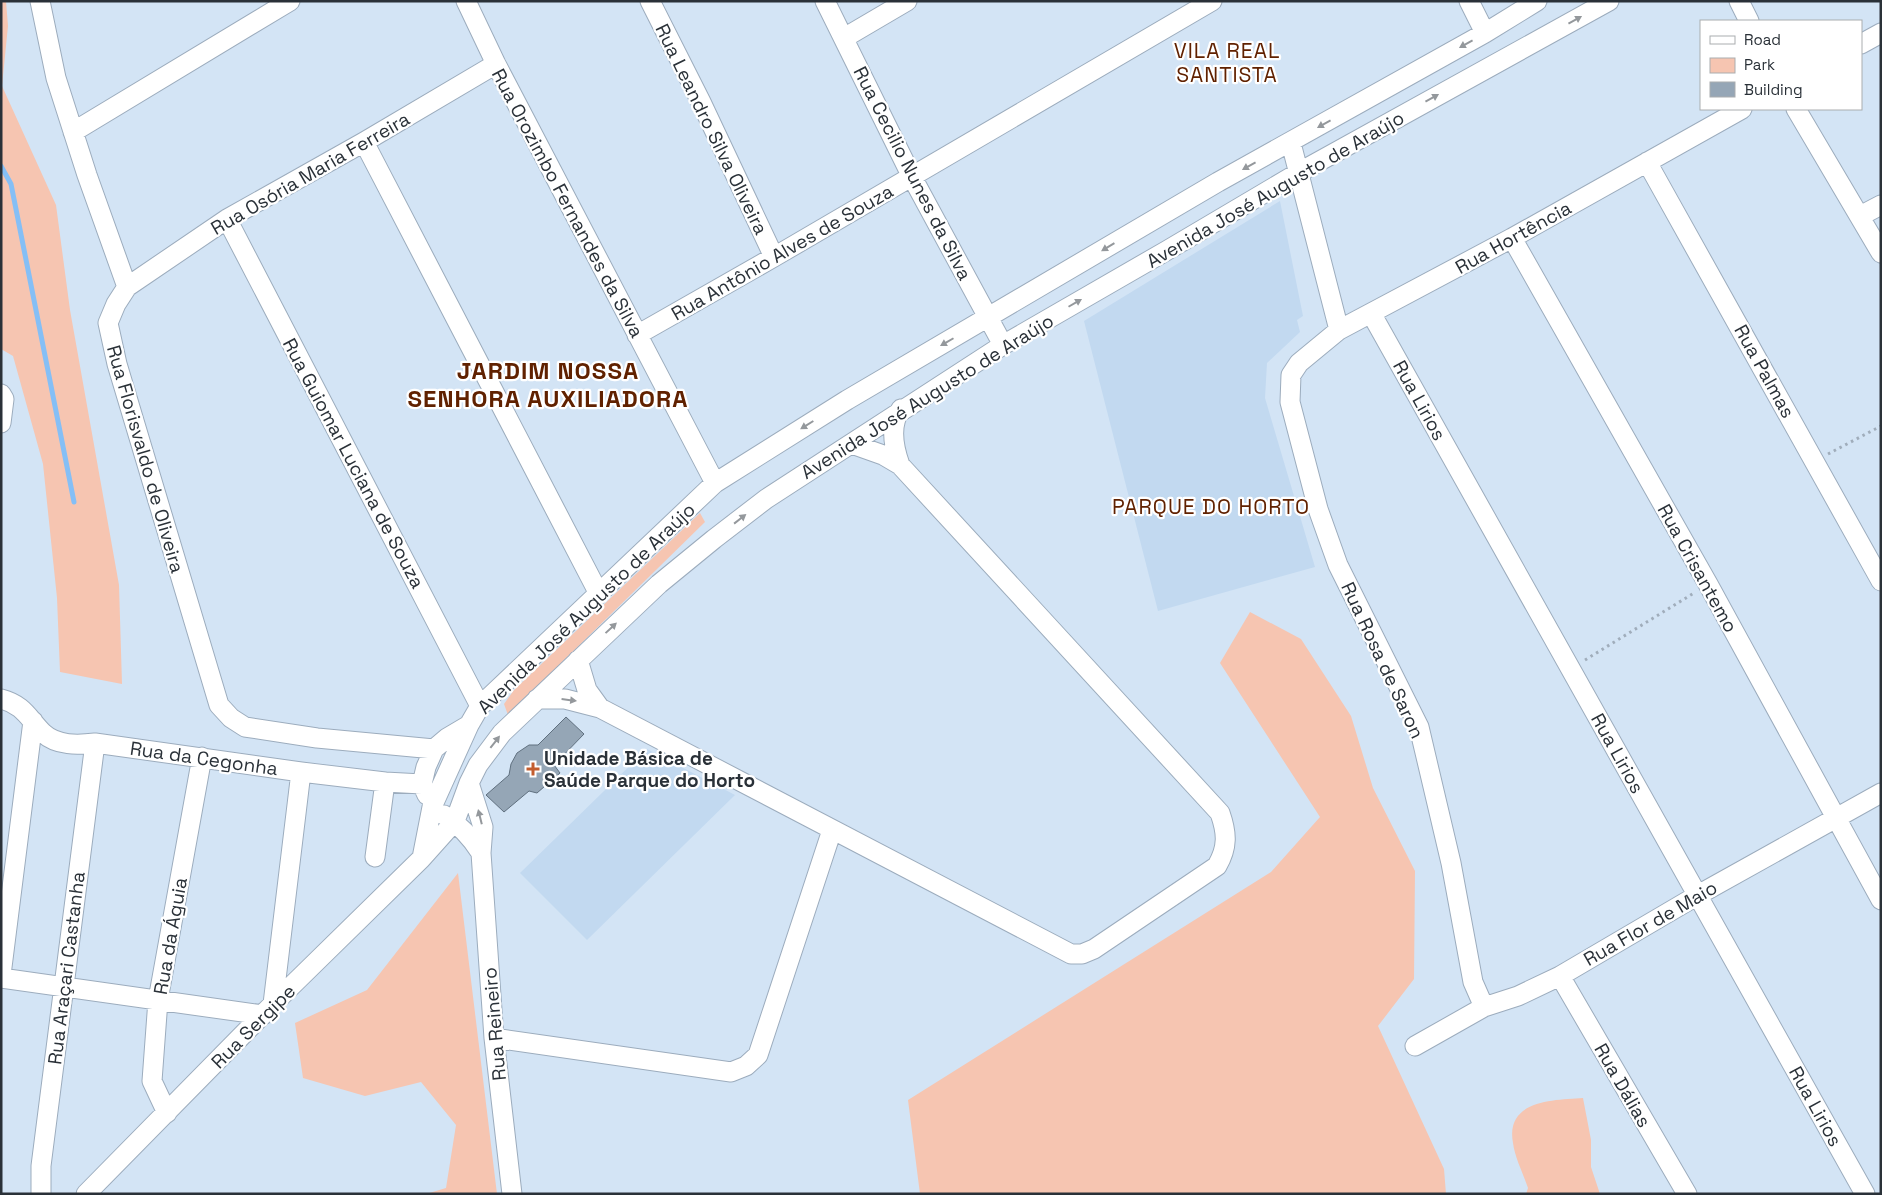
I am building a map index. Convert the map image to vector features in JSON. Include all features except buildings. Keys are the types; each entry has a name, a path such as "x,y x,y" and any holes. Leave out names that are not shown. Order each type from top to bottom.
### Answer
{"street":[{"path":"40,1 56,78 127,287"},
{"path":"73,132 290,1"},
{"name":"Rua Orozimbo Fernandes da Silva","path":"466,1 496,64 715,483"},
{"name":"Rua Leandro Silva Oliveira","path":"650,1 701,102 774,257"},
{"name":"Rua Cecilio Nunes da Silva","path":"825,1 912,177 1001,341"},
{"path":"844,38 907,1"},
{"name":"Rua Antônio Alves de Souza","path":"637,335 912,177 1212,1"},
{"path":"1469,1 1485,33"},
{"name":"Avenida José Augusto de Araújo","path":"421,859 432,807 469,725 480,706 715,483 847,400 1218,182 1485,33 1538,1"},
{"name":"Avenida José Augusto de Araújo","path":"421,859 455,822 469,783 478,765 502,733 659,584 766,499 897,414 1001,341 1166,251 1298,173 1609,1"},
{"path":"1739,1 1748,20"},
{"path":"1862,43 1881,33"},
{"name":"Rua Osória Maria Ferreira","path":"127,287 227,219 364,142 496,64"},
{"name":"Rua Hortência","path":"1291,374 1299,363 1339,330 1512,238 1740,110"},
{"path":"1797,110 1881,253"},
{"path":"364,142 598,592"},
{"path":"1291,142 1339,330"},
{"name":"Rua Palmas","path":"1647,162 1881,581"},
{"path":"1860,216 1881,205"},
{"name":"Rua Guiomar Luciana de Souza","path":"227,219 480,706"},
{"name":"Rua Crisantemo","path":"1512,238 1708,584 1881,900"},
{"name":"Rua Florisvaldo de Oliveira","path":"127,287 116,304 108,323 117,364 219,705 231,718 245,727 317,738 434,749"},
{"name":"Rua Lirios","path":"1371,313 1864,1194"},
{"name":"Rua Rosa de Saron","path":"1291,374 1290,402 1318,509 1338,565 1419,727 1451,863 1473,982 1484,1007"},
{"path":"1,394 4,398 1,423"},
{"path":"897,414 893,436 894,447 900,465"},
{"path":"537,699 565,699 600,708 1071,954 1082,954 1094,949 1217,866 1223,855 1225,830 1220,813 900,465 884,455 852,444"},
{"path":"578,660 587,690 600,708"},
{"name":"Rua da Cegonha","path":"1,699 13,702 23,710 45,735 62,743 79,745 95,742 301,772 385,782 422,784"},
{"path":"33,721 1,977 64,988 158,1000 268,1009 301,772"},
{"path":"469,725 446,738 434,749 426,767 422,784 432,807 455,822 472,839 481,853"},
{"name":"Rua Araçari Castanha","path":"41,1194 41,1166 95,742"},
{"name":"Rua da Águia","path":"167,1113 152,1080 158,1000 202,757"},
{"path":"375,857 385,782"},
{"name":"Rua Reineiro","path":"469,783 482,827 481,853 494,1038 512,1194"},
{"name":"Rua Flor de Maio","path":"1415,1046 1484,1007 1518,996 1560,976 1698,895 1881,793"},
{"path":"494,1038 731,1072 746,1066 758,1055 832,830"},
{"name":"Rua Sergipe","path":"86,1194 268,1009 421,859"},
{"name":"Rua Dálias","path":"1560,976 1687,1194"}],"path":[{"path":"1815,461 1881,426"},
{"path":"1571,669 1708,584"}],"shaded area":[{"path":"1280,201 1303,316 1297,320 1300,332 1267,363 1265,398 1315,567 1158,611 1084,321"},
{"path":"647,749 735,795 587,940 520,873"}],"green space":[{"path":"1,1 6,1 8,26 2,86 56,205 70,310 119,585 122,684 60,672 57,598 43,464 13,356 1,349"},
{"path":"700,513 705,522 508,715 504,704 514,690"},
{"path":"1250,612 1301,639 1351,716 1373,788 1415,871 1414,979 1378,1026 1444,1169 1446,1194 920,1194 908,1100 1271,872 1320,817 1220,663"},
{"path":"458,873 497,1194 426,1194 446,1188 456,1125 421,1082 365,1096 303,1078 295,1023 367,990"},
{"path":"1583,1098 1591,1140 1591,1167 1600,1194 1526,1194 1528,1188 1517,1160 1513,1143 1512,1129 1516,1118 1524,1110 1534,1105 1558,1100"}],"waterway":[{"path":"1,166 11,184 74,502"}],"place":[{"name":"Unidade Básica de Saúde Parque do Horto","path":"533,769"}],"district":[{"name":"VILA REAL SANTISTA","path":"1227,63"},
{"name":"JARDIM NOSSA SENHORA AUXILIADORA","path":"548,385"},
{"name":"PARQUE DO HORTO","path":"1211,507"}]}
